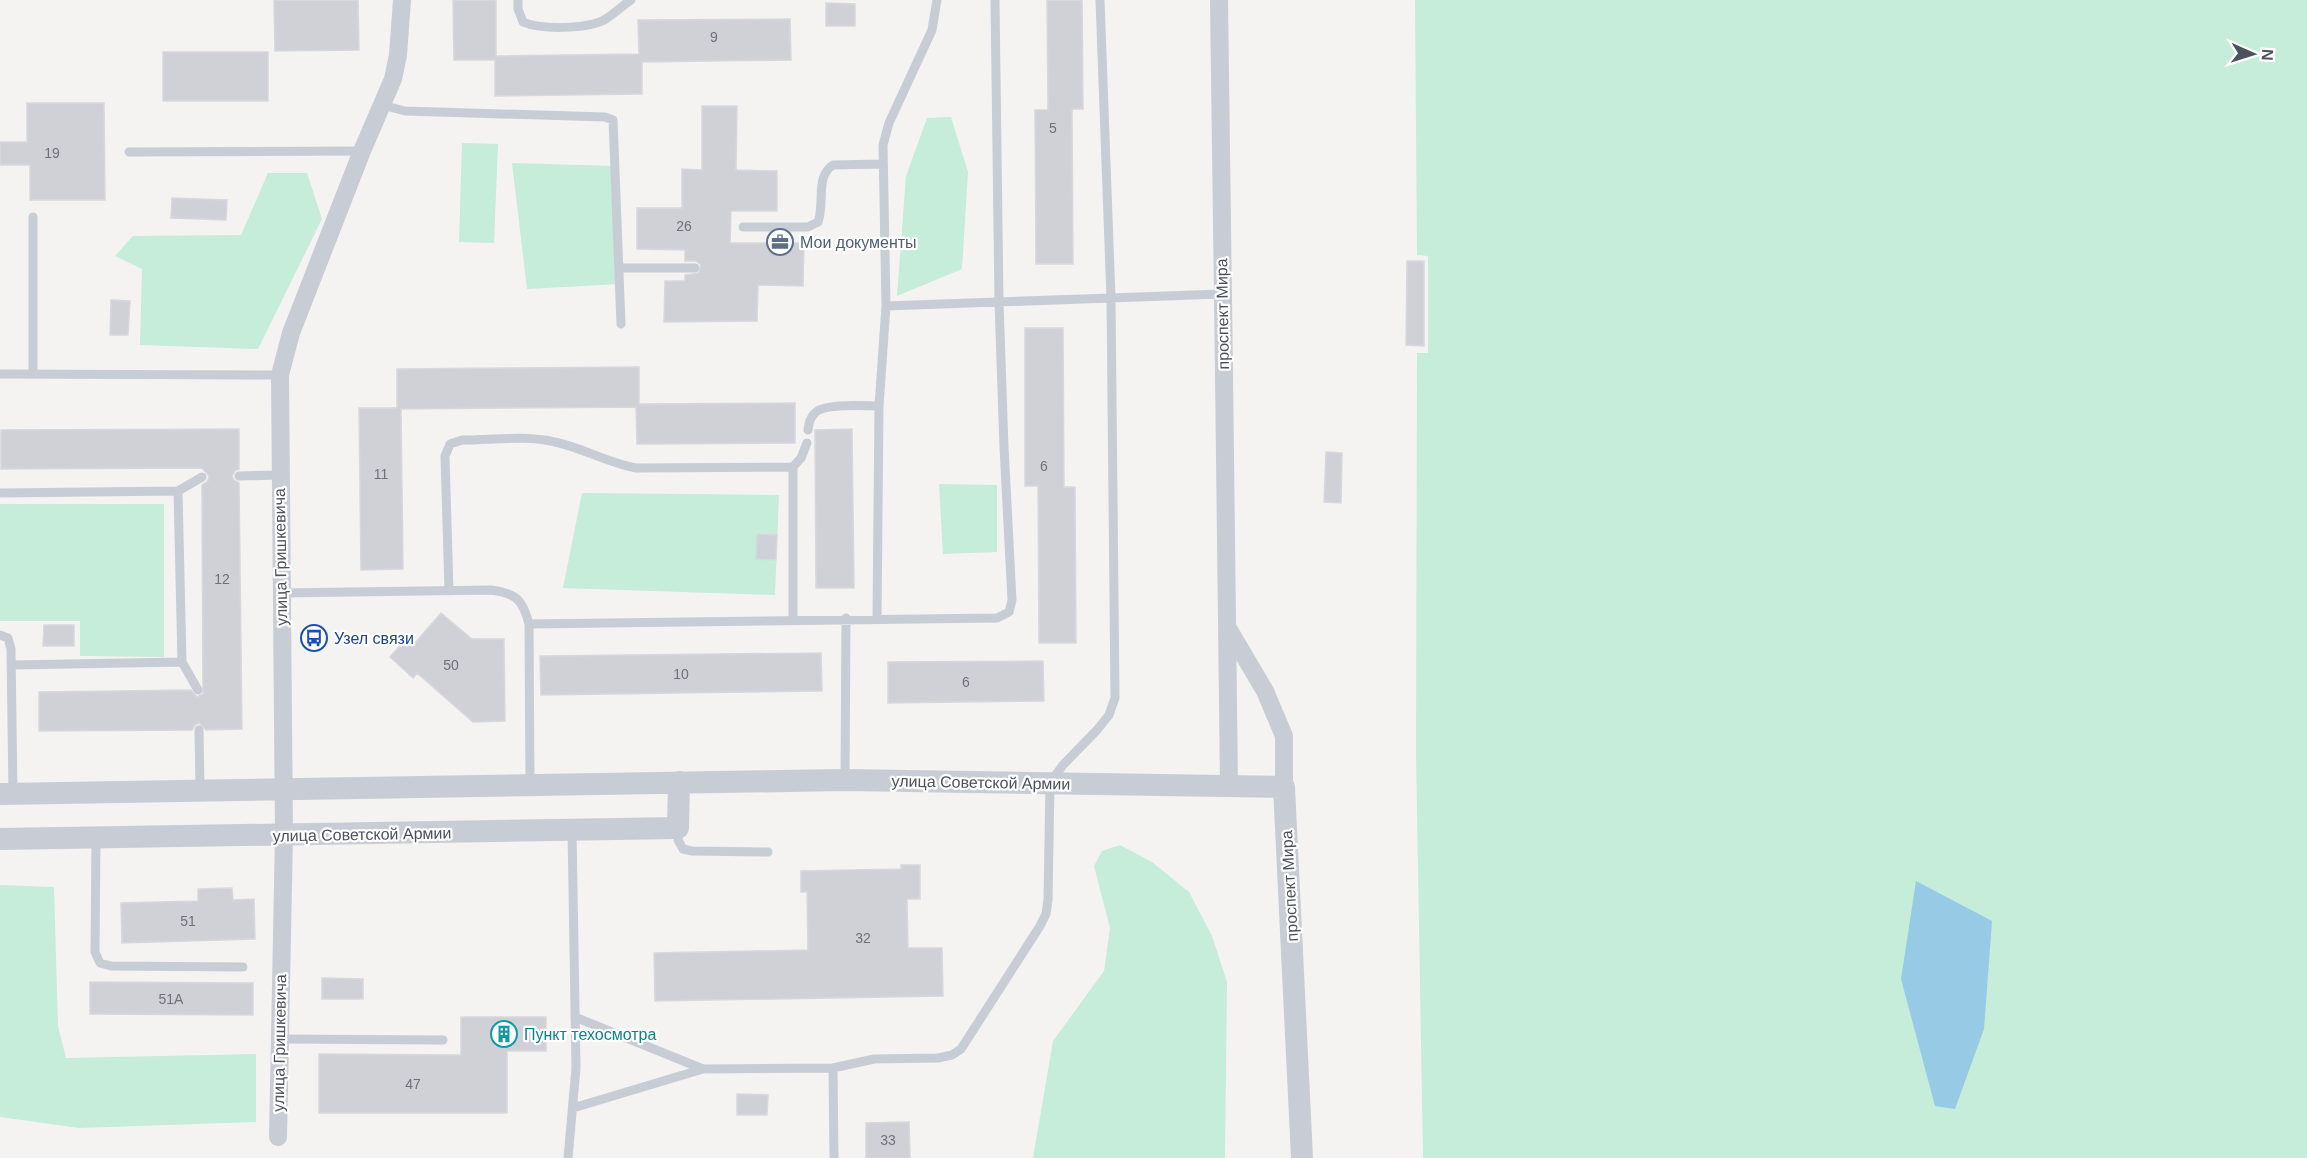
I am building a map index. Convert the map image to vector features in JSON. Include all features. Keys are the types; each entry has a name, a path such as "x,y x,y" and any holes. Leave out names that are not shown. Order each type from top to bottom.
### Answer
{"street":[{"name":"улица Гришкевича","path":"278,1137 284,835 279,475 280,375 291,333 362,151 393,79 398,56 402,0"},
{"name":"проспект Мира","path":"1219,0 1229,786"},
{"name":"проспект Мира","path":"1228,628 1265,691 1284,736 1284,787 1302,1158"},
{"name":"улица Советской Армии","path":"6,794 845,780 1284,787"},
{"path":"678,828 679,782"},
{"name":"улица Советской Армии","path":"0,839 678,828"}],"lane":[{"path":"518,0 518,9 523,22 534,27 588,26 603,20 631,0"},
{"path":"877,618 879,406 886,306 883,145 889,123 932,30 938,0"},
{"path":"529,624 846,618 997,618 1009,612 1012,600 999,302 995,0"},
{"path":"573,1108 703,1069 833,1068 874,1059 938,1058 952,1055 961,1049 1046,914 1050,783 1063,765 1109,715 1115,698 1111,298 1100,0"},
{"path":"382,105 405,111 605,117 613,120 621,324"},
{"path":"129,152 362,151"},
{"path":"743,227 808,227 818,222 822,213 822,177 826,169 833,165 883,164"},
{"path":"33,216 33,374"},
{"path":"619,268 695,268"},
{"path":"886,306 1221,294"},
{"path":"0,374 280,375"},
{"path":"808,430 810,420 816,412 825,408 879,406"},
{"path":"449,591 445,456 450,444 462,440 541,439 557,442 621,465 636,468 793,467"},
{"path":"793,619 793,467 801,458 807,443"},
{"path":"239,476 279,475"},
{"path":"0,493 178,491 202,477"},
{"path":"178,491 182,662 198,690"},
{"path":"281,593 507,592 518,598 525,609 529,624 530,784"},
{"path":"845,780 846,618"},
{"path":"0,635 8,638 12,665 6,794"},
{"path":"12,665 182,662"},
{"path":"199,730 200,792"},
{"path":"678,828 678,840 683,849 768,852"},
{"path":"568,1158 573,1108 576,1017 572,830"},
{"path":"96,837 95,952 100,963 111,966 243,968"},
{"path":"576,1017 703,1069"},
{"path":"279,1039 443,1040"},
{"path":"833,1068 834,1158"}],"green space":[{"path":"1415,0 2307,0 2307,1158 1423,1158 1416,753 1417,353 1428,353 1428,256 1417,255"},
{"path":"951,117 968,172 962,269 897,296 906,176 927,118"},
{"path":"462,143 498,144 494,243 459,242"},
{"path":"512,163 615,166 620,284 527,289"},
{"path":"268,173 307,173 322,219 258,349 140,345 142,269 115,256 133,236 241,235"},
{"path":"939,484 997,485 997,552 943,554"},
{"path":"582,493 779,495 775,595 563,588"},
{"path":"0,504 164,504 164,657 80,656 80,621 0,621"},
{"path":"1120,845 1152,862 1189,892 1212,936 1227,982 1225,1158 1033,1158 1053,1041 1104,971 1110,928 1094,866 1102,851"},
{"path":"0,885 54,887 58,1026 66,1058 256,1054 256,1122 79,1128 0,1117"}],"water":[{"path":"1916,881 1992,921 1984,1029 1955,1109 1935,1106 1901,979"}],"building":[{"path":"274,0 358,0 359,50 275,51"},
{"path":"453,0 496,0 496,56 639,54 638,20 790,19 791,60 642,62 642,94 495,96 495,60 454,60"},
{"path":"1047,0 1082,0 1083,109 1072,109 1073,264 1036,264 1035,110 1048,110"},
{"path":"826,3 855,4 855,26 826,26"},
{"path":"163,52 268,52 268,101 163,101"},
{"path":"27,103 104,103 105,200 30,200 30,165 0,165 0,142 27,142"},
{"path":"702,106 737,106 736,170 777,171 777,211 731,211 730,243 804,243 803,286 758,285 757,321 664,322 665,281 685,281 685,275 699,273 701,265 696,261 685,261 685,250 637,249 637,208 682,208 682,169 702,170"},
{"path":"172,198 227,200 226,220 171,218"},
{"path":"1407,261 1424,261 1424,346 1406,345"},
{"path":"111,300 130,301 128,335 110,335"},
{"path":"1025,328 1063,328 1064,487 1075,487 1076,643 1039,643 1038,486 1025,486"},
{"path":"639,367 639,404 795,403 795,443 637,444 636,407 401,409 403,569 361,570 359,408 397,408 397,369"},
{"path":"239,429 239,469 232,476 239,483 242,729 206,730 199,723 192,730 39,731 39,692 191,690 197,697 203,694 202,485 208,481 209,476 202,468 1,469 1,430"},
{"path":"852,429 854,588 816,588 815,430"},
{"path":"1326,452 1342,453 1341,503 1324,502"},
{"path":"757,534 777,535 776,560 756,559"},
{"path":"441,613 472,639 504,639 505,721 473,722 417,673 413,678 390,657 408,637 415,643"},
{"path":"44,625 74,625 74,646 43,646"},
{"path":"821,653 822,691 541,695 540,656"},
{"path":"1043,661 1044,701 888,703 888,662"},
{"path":"901,865 920,865 920,899 907,899 908,948 942,948 943,996 655,1001 654,953 808,950 807,892 801,892 801,871 901,869"},
{"path":"232,888 233,900 254,899 255,939 122,943 121,903 198,901 198,889"},
{"path":"322,978 363,979 363,999 322,999"},
{"path":"90,982 253,983 253,1015 90,1014"},
{"path":"461,1017 546,1017 546,1051 507,1051 507,1113 319,1113 319,1054 461,1055"},
{"path":"737,1094 768,1095 767,1115 737,1115"},
{"path":"909,1122 910,1158 866,1158 866,1123"}],"place":[{"name":"Мои документы","path":"780,242"},
{"name":"Узел связи","path":"314,638"},
{"name":"Пункт техосмотра","path":"504,1034"}]}
